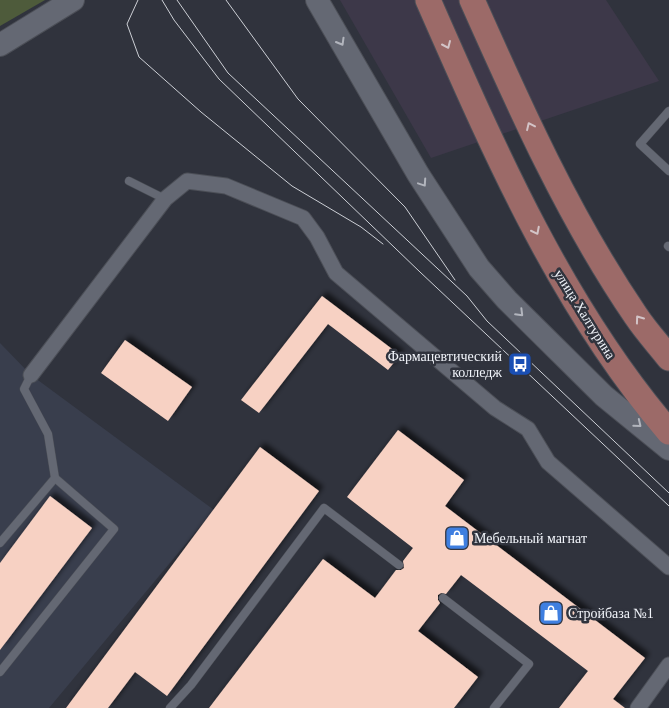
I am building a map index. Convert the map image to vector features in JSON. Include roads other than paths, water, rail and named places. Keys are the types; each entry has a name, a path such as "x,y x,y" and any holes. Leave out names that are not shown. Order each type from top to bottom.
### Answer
{"main road":[{"name":"улица Халтурина","path":"428,0 514,187 556,269 598,338 669,432"},
{"path":"472,0 550,170 594,249 637,317 669,358"}],"street":[{"path":"0,45 73,0"},
{"path":"317,0 418,174 479,268 507,300 604,396 669,448"},
{"path":"31,374 165,200 187,181 226,186 303,218 317,237 336,273 495,408 528,429 548,462 669,566"},
{"path":"638,708 669,665"}],"lane":[{"path":"669,111 640,144 669,171"},
{"path":"129,181 165,200"},
{"path":"0,672 114,529 55,478 48,434 24,389 31,374"},
{"path":"0,543 55,478"},
{"path":"170,708 191,685 324,508 399,565"},
{"path":"443,598 529,664 494,708"}],"tram line":[{"path":"138,0 127,24 139,57 201,112 292,186 361,227 383,244"},
{"path":"162,0 174,20 219,79 420,272 669,506"},
{"path":"177,0 228,73 467,296 487,321 669,493"},
{"path":"226,0 298,99 405,207 455,280"}],"place":[{"name":"Фармацевтический колледж","path":"520,364"},
{"name":"Мебельный магнат","path":"457,538"},
{"name":"Стройбаза №1","path":"551,613"}]}
